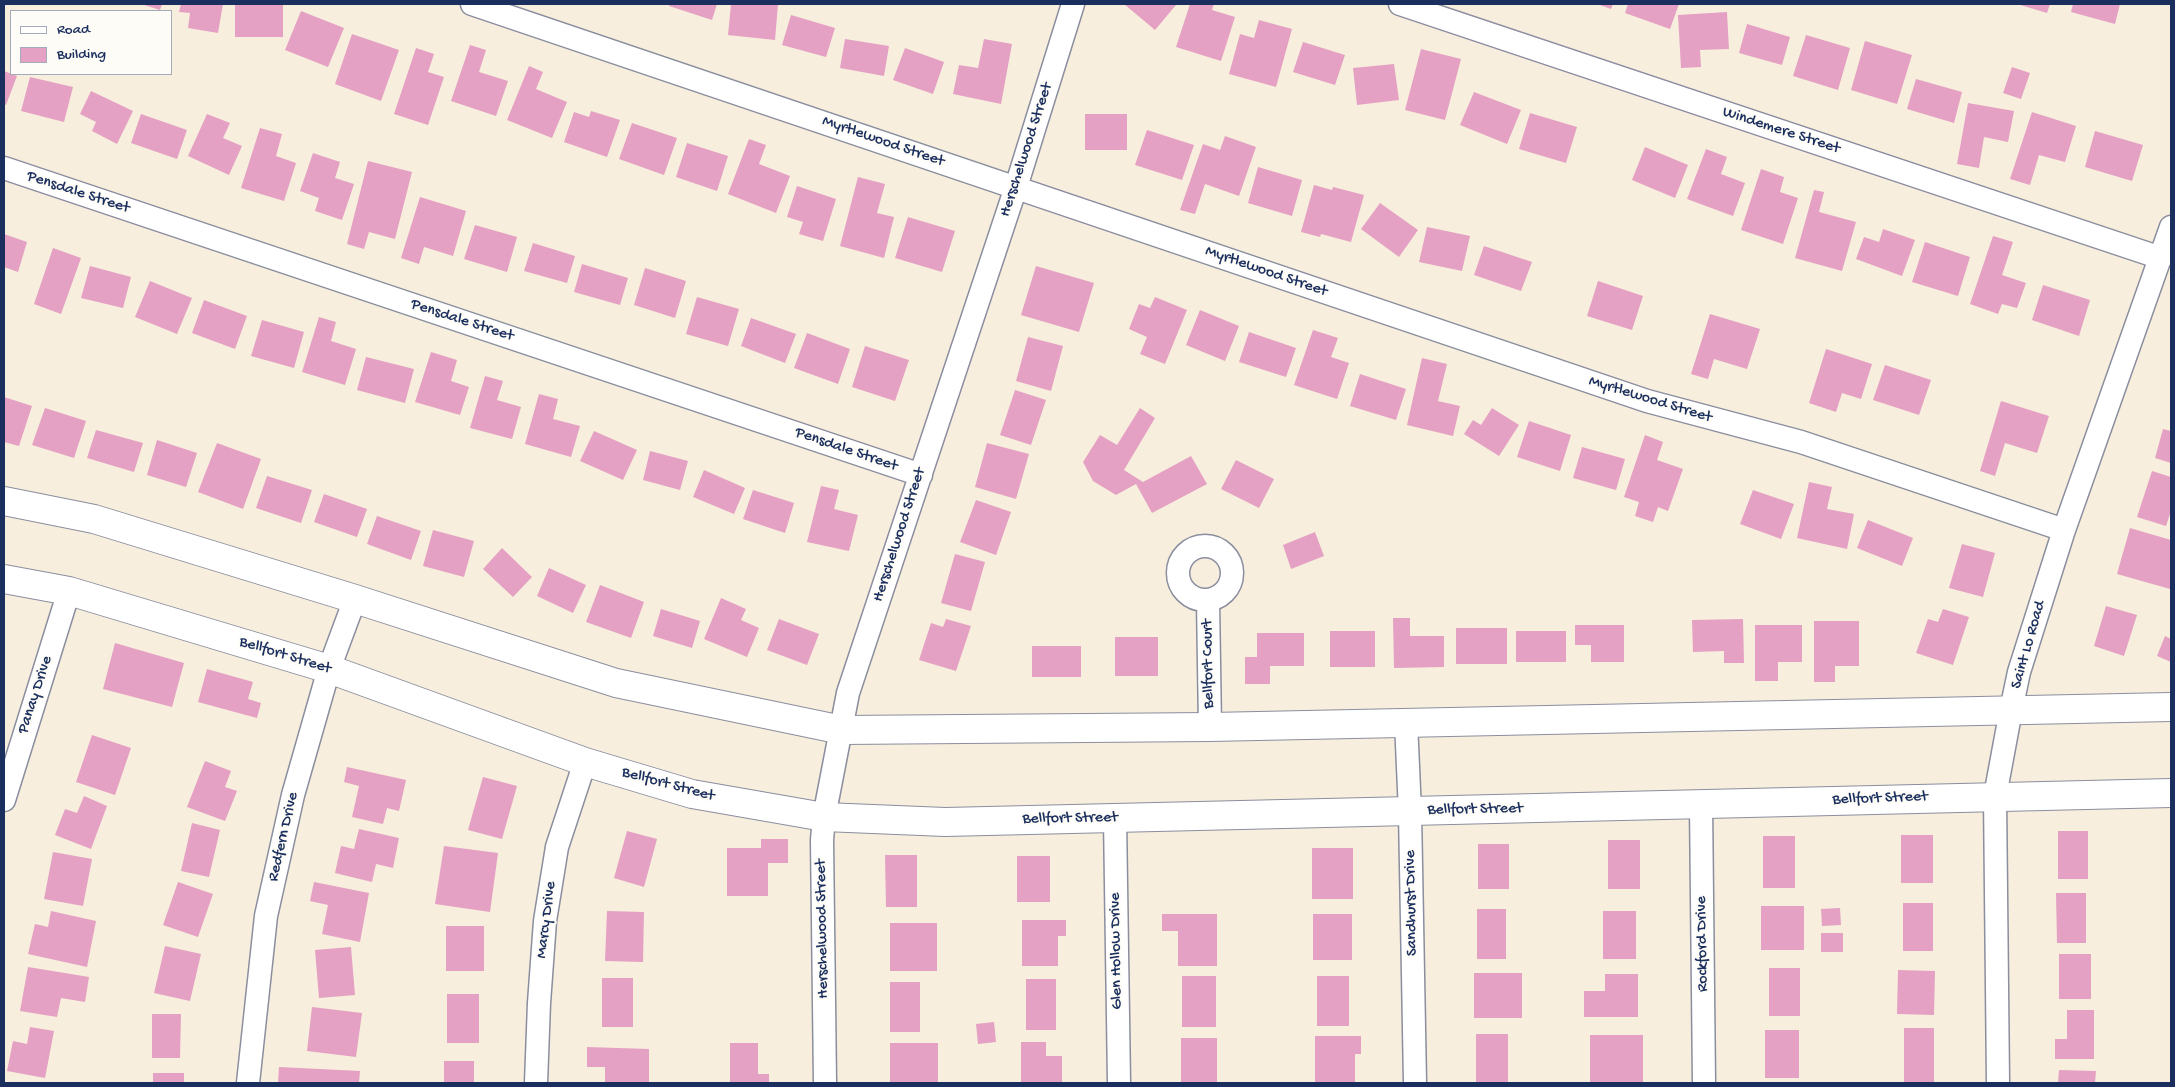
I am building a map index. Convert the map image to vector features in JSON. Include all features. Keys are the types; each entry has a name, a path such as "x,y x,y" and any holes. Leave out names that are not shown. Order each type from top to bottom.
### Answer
{"main road":[{"path":"5,502 94,519 355,599 616,683 842,730 1210,727 2171,707"},
{"name":"Bellfort Street","path":"4,579 69,591 329,669 585,762 692,794 824,817 945,822 2171,793"}],"street":[{"name":"Myrtlewood Street","path":"472,4 1647,401 1720,422 1801,442 2064,530"},
{"name":"Herschelwood Street","path":"825,1083 822,840 824,817 848,693 1016,187 1073,4"},
{"name":"Windemere Street","path":"1400,4 2161,258"},
{"name":"Pensdale Street","path":"4,168 921,474"},
{"name":"Saint Lo Road","path":"1998,1083 1995,796 2011,710 2019,672 2064,530 2171,228"},
{"name":"Panay Drive","path":"4,800 69,591"},
{"name":"Redfern Drive","path":"248,1083 266,916 292,795 329,669 355,599"},
{"name":"Bellfort Court","path":"1208,601 1210,727"},
{"name":"Sandhurst Drive","path":"1406,722 1410,812 1414,1083"},
{"name":"Marcy Drive","path":"536,1083 538,1003 545,921 557,847 585,762"},
{"name":"Rockford Drive","path":"1701,804 1704,1083"},
{"name":"Glen Hollow Drive","path":"1115,818 1119,1083"}],"building":[{"path":"141,4 162,4 160,10"},
{"path":"181,4 223,4 218,33 188,28 190,13 179,12"},
{"path":"670,4 717,4 712,20 669,6"},
{"path":"731,4 778,4 775,40 728,35"},
{"path":"1124,4 1174,4 1176,5 1155,30"},
{"path":"1190,4 1214,4 1212,10 1235,17 1221,61 1176,47"},
{"path":"1597,4 1613,4 1611,9"},
{"path":"1628,4 1679,4 1670,29 1625,13"},
{"path":"2017,4 2050,4 2047,13"},
{"path":"2073,4 2120,4 2115,24 2071,12"},
{"path":"235,5 283,5 283,37 235,37"},
{"path":"301,11 344,28 328,67 285,50"},
{"path":"1727,12 1729,49 1700,50 1701,67 1681,68 1678,15"},
{"path":"791,15 835,28 826,57 782,45"},
{"path":"1259,20 1292,29 1276,87 1229,74 1240,34 1254,38"},
{"path":"1747,24 1790,37 1782,65 1739,53"},
{"path":"352,34 399,50 381,101 335,84"},
{"path":"1806,35 1850,48 1838,90 1793,76"},
{"path":"845,39 889,46 884,76 840,68"},
{"path":"984,39 1012,44 1001,104 953,94 959,65 978,68"},
{"path":"1865,41 1912,55 1897,104 1851,90"},
{"path":"1303,42 1345,55 1335,85 1293,72"},
{"path":"470,45 486,50 479,72 508,81 496,116 451,101"},
{"path":"416,48 434,54 428,72 444,77 428,125 394,114"},
{"path":"905,48 944,62 933,94 893,80"},
{"path":"1421,49 1461,59 1445,120 1405,110"},
{"path":"1394,64 1399,100 1357,105 1353,68"},
{"path":"529,66 543,72 536,89 567,102 552,138 507,120"},
{"path":"2012,67 2030,73 2021,99 2003,93"},
{"path":"4,71 10,75 17,76 6,105 4,104"},
{"path":"30,77 73,87 64,122 21,111"},
{"path":"1916,79 1962,92 1954,123 1907,109"},
{"path":"91,91 133,111 117,144 92,131 96,122 80,114"},
{"path":"1474,92 1521,110 1507,144 1460,125"},
{"path":"1968,103 2014,111 2008,142 1984,137 1979,168 1957,164"},
{"path":"591,111 620,120 607,157 564,142 574,112 589,117"},
{"path":"2032,112 2076,126 2065,162 2039,155 2030,185 2010,179"},
{"path":"1530,113 1577,127 1566,163 1519,149"},
{"path":"141,114 187,130 177,159 131,143"},
{"path":"207,114 230,123 223,138 242,146 229,175 188,156"},
{"path":"1085,114 1127,114 1127,150 1085,150"},
{"path":"632,123 677,138 664,175 619,159"},
{"path":"260,128 282,134 276,156 296,163 284,201 241,188"},
{"path":"1147,130 1194,145 1182,180 1135,165"},
{"path":"2095,131 2143,145 2132,181 2085,167"},
{"path":"1225,136 1256,147 1239,196 1205,184 1195,214 1180,210 1203,144 1220,150"},
{"path":"749,139 766,145 759,164 790,176 776,213 728,194"},
{"path":"687,143 728,156 717,191 676,177"},
{"path":"1645,147 1688,165 1675,198 1632,180"},
{"path":"1706,149 1727,157 1721,174 1745,183 1733,216 1687,199"},
{"path":"313,153 340,162 335,178 354,184 342,220 315,211 319,198 300,191"},
{"path":"368,161 412,172 395,239 369,232 364,249 347,244"},
{"path":"1258,167 1302,180 1292,216 1248,203"},
{"path":"1761,169 1784,177 1780,192 1798,198 1783,244 1741,230"},
{"path":"858,177 885,184 877,213 894,217 884,258 840,246"},
{"path":"1314,185 1332,190 1333,187 1364,195 1351,242 1321,234 1320,237 1301,232"},
{"path":"797,186 836,199 823,241 799,234 803,222 787,217"},
{"path":"1814,190 1824,192 1819,212 1856,222 1842,271 1795,258"},
{"path":"420,197 466,211 453,256 424,247 419,264 401,258"},
{"path":"1380,203 1418,230 1399,257 1361,229"},
{"path":"908,217 955,231 942,272 895,258"},
{"path":"475,225 517,237 507,272 464,259"},
{"path":"1427,227 1470,236 1462,271 1419,262"},
{"path":"1883,229 1915,240 1902,276 1856,259 1864,237 1879,242"},
{"path":"4,234 27,242 18,272 4,267"},
{"path":"1993,236 2013,242 2002,275 2026,283 2017,308 2002,304 1998,314 1970,304"},
{"path":"1925,242 1970,257 1958,296 1912,282"},
{"path":"533,243 575,256 567,283 524,271"},
{"path":"1484,246 1532,262 1521,291 1474,275"},
{"path":"53,248 81,258 61,314 34,304"},
{"path":"582,264 628,278 620,305 574,292"},
{"path":"90,266 131,277 123,308 81,298"},
{"path":"1036,266 1094,283 1079,332 1021,315"},
{"path":"645,268 686,281 675,318 634,305"},
{"path":"150,281 192,298 177,334 135,317"},
{"path":"1598,281 1643,296 1632,330 1587,316"},
{"path":"2043,285 2090,300 2079,336 2032,320"},
{"path":"697,297 739,309 728,346 686,334"},
{"path":"1155,297 1187,310 1165,364 1140,354 1147,337 1129,329 1139,304 1150,308"},
{"path":"204,300 247,316 235,349 192,333"},
{"path":"1200,310 1239,326 1225,361 1186,345"},
{"path":"1710,314 1760,329 1747,369 1714,359 1708,379 1691,374"},
{"path":"319,317 336,322 331,341 356,349 345,385 302,372"},
{"path":"751,318 796,334 785,363 741,346"},
{"path":"262,320 304,332 294,368 251,356"},
{"path":"1313,330 1338,338 1331,357 1349,363 1337,399 1294,385"},
{"path":"1249,332 1296,348 1286,377 1239,362"},
{"path":"807,333 850,349 838,384 794,368"},
{"path":"1028,337 1063,346 1051,391 1016,381"},
{"path":"865,346 909,360 895,401 852,387"},
{"path":"1826,349 1872,364 1861,399 1842,393 1836,412 1809,403"},
{"path":"431,352 457,360 451,381 469,387 460,415 415,402"},
{"path":"366,357 414,369 405,403 357,390"},
{"path":"1422,358 1447,364 1438,401 1460,406 1453,436 1407,425"},
{"path":"1885,365 1931,380 1919,415 1873,400"},
{"path":"1360,374 1406,389 1396,420 1350,406"},
{"path":"485,376 503,381 497,400 521,407 512,439 470,428"},
{"path":"1015,390 1046,400 1031,445 1000,435"},
{"path":"539,394 558,399 553,419 580,426 571,457 525,444"},
{"path":"4,397 32,406 19,446 4,442"},
{"path":"2001,401 2049,416 2037,453 2005,443 1995,476 1980,471"},
{"path":"45,408 86,421 74,458 32,445"},
{"path":"1140,408 1155,418 1124,470 1143,482 1191,456 1207,484 1152,513 1136,484 1116,495 1093,481 1083,462 1100,435 1117,445"},
{"path":"1492,408 1519,425 1499,456 1464,434 1473,420 1481,425"},
{"path":"1529,421 1571,435 1560,471 1517,457"},
{"path":"2163,429 2171,431 2171,463 2155,458"},
{"path":"96,430 143,443 134,472 87,458"},
{"path":"594,431 637,450 623,480 580,461"},
{"path":"1645,435 1663,442 1657,460 1683,469 1668,511 1658,507 1653,522 1635,516 1639,502 1624,497"},
{"path":"157,440 197,453 186,487 147,475"},
{"path":"217,443 261,459 243,509 198,492"},
{"path":"987,443 1029,454 1016,499 975,487"},
{"path":"1582,447 1625,459 1616,490 1573,478"},
{"path":"650,451 688,461 680,490 643,480"},
{"path":"1236,460 1274,479 1259,508 1221,489"},
{"path":"704,470 745,488 734,514 693,497"},
{"path":"2152,471 2171,477 2171,511 2166,526 2137,517"},
{"path":"267,476 312,490 301,523 256,508"},
{"path":"1809,482 1832,487 1827,509 1854,514 1847,549 1797,538"},
{"path":"821,486 839,490 834,509 858,515 849,551 807,542"},
{"path":"753,490 794,503 785,533 743,519"},
{"path":"1753,490 1794,504 1781,539 1740,524"},
{"path":"324,494 367,509 357,537 314,522"},
{"path":"976,500 1011,512 996,555 960,542"},
{"path":"377,516 421,531 411,560 367,544"},
{"path":"1868,520 1913,538 1902,566 1857,548"},
{"path":"2130,528 2171,540 2170,589 2117,574"},
{"path":"433,530 474,541 464,577 423,566"},
{"path":"1315,532 1324,556 1291,569 1283,545"},
{"path":"1962,544 1995,553 1983,597 1949,588"},
{"path":"502,548 532,577 513,597 483,569"},
{"path":"955,554 985,562 971,611 941,603"},
{"path":"549,568 586,585 573,613 537,596"},
{"path":"600,585 644,602 631,638 586,622"},
{"path":"721,598 746,609 741,620 759,628 747,657 704,639"},
{"path":"2106,606 2137,615 2124,656 2094,646"},
{"path":"661,609 700,621 692,648 653,636"},
{"path":"1943,609 1969,617 1953,665 1916,653 1928,619 1938,622"},
{"path":"1393,618 1410,618 1410,636 1444,636 1444,667 1394,668"},
{"path":"779,619 819,634 807,665 767,650"},
{"path":"946,619 971,626 956,671 919,660 931,623 943,627"},
{"path":"1743,619 1744,663 1724,663 1724,651 1693,652 1692,620"},
{"path":"1814,621 1859,621 1859,666 1835,666 1835,682 1814,682"},
{"path":"1575,625 1624,625 1624,662 1591,662 1591,645 1575,645"},
{"path":"1755,625 1802,625 1802,662 1778,662 1778,681 1755,681"},
{"path":"1456,628 1507,628 1507,664 1456,664"},
{"path":"1330,631 1375,631 1375,667 1330,667"},
{"path":"1516,631 1566,631 1566,662 1516,662"},
{"path":"1257,633 1304,633 1304,666 1270,666 1270,684 1245,684 1245,657 1257,657"},
{"path":"2165,636 2171,639 2171,662 2157,656"},
{"path":"1115,637 1158,637 1158,676 1115,676"},
{"path":"115,643 184,663 172,707 103,689"},
{"path":"1032,646 1081,646 1081,677 1032,677"},
{"path":"207,669 253,682 248,699 261,703 257,718 198,702"},
{"path":"92,735 131,748 115,795 76,782"},
{"path":"205,761 231,771 225,787 237,791 225,821 187,807"},
{"path":"347,767 406,780 399,811 387,808 383,824 352,817 359,786 344,782"},
{"path":"483,777 517,786 502,839 468,830"},
{"path":"84,796 107,806 91,849 55,835 65,809 77,813"},
{"path":"192,823 220,830 209,877 181,871"},
{"path":"359,829 399,838 393,868 376,864 372,882 335,873 341,846 354,849"},
{"path":"627,831 657,839 644,887 614,878"},
{"path":"2058,831 2088,831 2088,879 2058,879"},
{"path":"1901,835 1933,835 1933,883 1901,883"},
{"path":"1763,836 1795,836 1795,888 1763,888"},
{"path":"761,839 788,839 788,863 768,863 768,896 727,896 727,848 761,848"},
{"path":"1608,840 1640,840 1640,889 1608,889"},
{"path":"1478,844 1509,844 1509,889 1478,889"},
{"path":"444,846 498,853 490,912 435,904"},
{"path":"1312,848 1353,848 1353,899 1312,899"},
{"path":"53,852 92,859 83,906 44,899"},
{"path":"885,855 917,855 917,907 886,907"},
{"path":"1017,856 1050,856 1050,902 1017,902"},
{"path":"178,882 213,894 198,937 163,925"},
{"path":"314,882 369,893 360,942 322,934 328,905 310,901"},
{"path":"2056,893 2086,893 2086,943 2057,943"},
{"path":"1903,903 1933,903 1933,951 1903,951"},
{"path":"1761,906 1804,906 1804,950 1761,950"},
{"path":"1840,908 1841,925 1822,926 1821,909"},
{"path":"1477,909 1506,909 1506,959 1477,959"},
{"path":"51,911 96,921 87,967 28,954 35,924 48,927"},
{"path":"607,911 644,912 643,962 605,961"},
{"path":"1603,911 1636,911 1636,959 1603,959"},
{"path":"1162,914 1217,914 1217,966 1178,966 1178,931 1162,931"},
{"path":"1313,914 1352,914 1352,960 1313,960"},
{"path":"1022,920 1066,920 1066,936 1058,936 1058,966 1022,966"},
{"path":"890,923 937,923 937,971 890,971"},
{"path":"446,926 484,926 484,971 446,971"},
{"path":"1821,933 1843,933 1843,952 1821,952"},
{"path":"165,946 201,954 190,1001 154,993"},
{"path":"351,947 355,995 319,998 315,950"},
{"path":"2059,954 2091,954 2091,999 2059,999"},
{"path":"28,967 89,977 85,1002 61,998 57,1017 20,1011"},
{"path":"1769,968 1800,968 1800,1016 1769,1016"},
{"path":"1898,970 1935,971 1934,1015 1897,1014"},
{"path":"1474,973 1522,973 1522,1018 1474,1018"},
{"path":"1605,974 1638,974 1638,1017 1584,1017 1584,991 1605,991"},
{"path":"1182,976 1216,976 1216,1027 1182,1027"},
{"path":"1317,976 1349,976 1349,1026 1317,1026"},
{"path":"602,978 633,978 633,1027 602,1027"},
{"path":"1026,979 1056,979 1056,1030 1026,1030"},
{"path":"890,982 920,982 920,1032 890,1032"},
{"path":"447,994 479,994 479,1043 447,1043"},
{"path":"312,1007 362,1013 356,1057 307,1051"},
{"path":"2067,1010 2094,1010 2094,1059 2055,1059 2055,1039 2067,1039"},
{"path":"152,1014 181,1014 180,1058 152,1058"},
{"path":"994,1022 996,1042 978,1044 976,1024"},
{"path":"30,1027 54,1031 45,1078 7,1071 13,1041 27,1044"},
{"path":"1904,1028 1934,1028 1934,1082 1904,1082"},
{"path":"1765,1030 1799,1030 1799,1078 1765,1078"},
{"path":"1476,1034 1508,1034 1508,1083 1476,1083"},
{"path":"1590,1035 1643,1035 1643,1083 1590,1083"},
{"path":"1315,1036 1361,1036 1361,1054 1355,1054 1355,1083 1315,1083"},
{"path":"1181,1038 1217,1038 1217,1083 1181,1083"},
{"path":"1021,1042 1046,1042 1046,1056 1062,1056 1062,1083 1021,1083"},
{"path":"730,1043 758,1043 758,1074 769,1074 769,1083 730,1083"},
{"path":"890,1043 938,1043 938,1083 890,1083"},
{"path":"587,1047 649,1049 649,1083 605,1083 605,1067 587,1067"},
{"path":"444,1061 474,1061 474,1083 444,1083"},
{"path":"279,1067 360,1071 359,1083 278,1083"},
{"path":"2059,1070 2096,1071 2095,1083 2058,1083"},
{"path":"153,1073 184,1073 184,1083 153,1083"}]}
